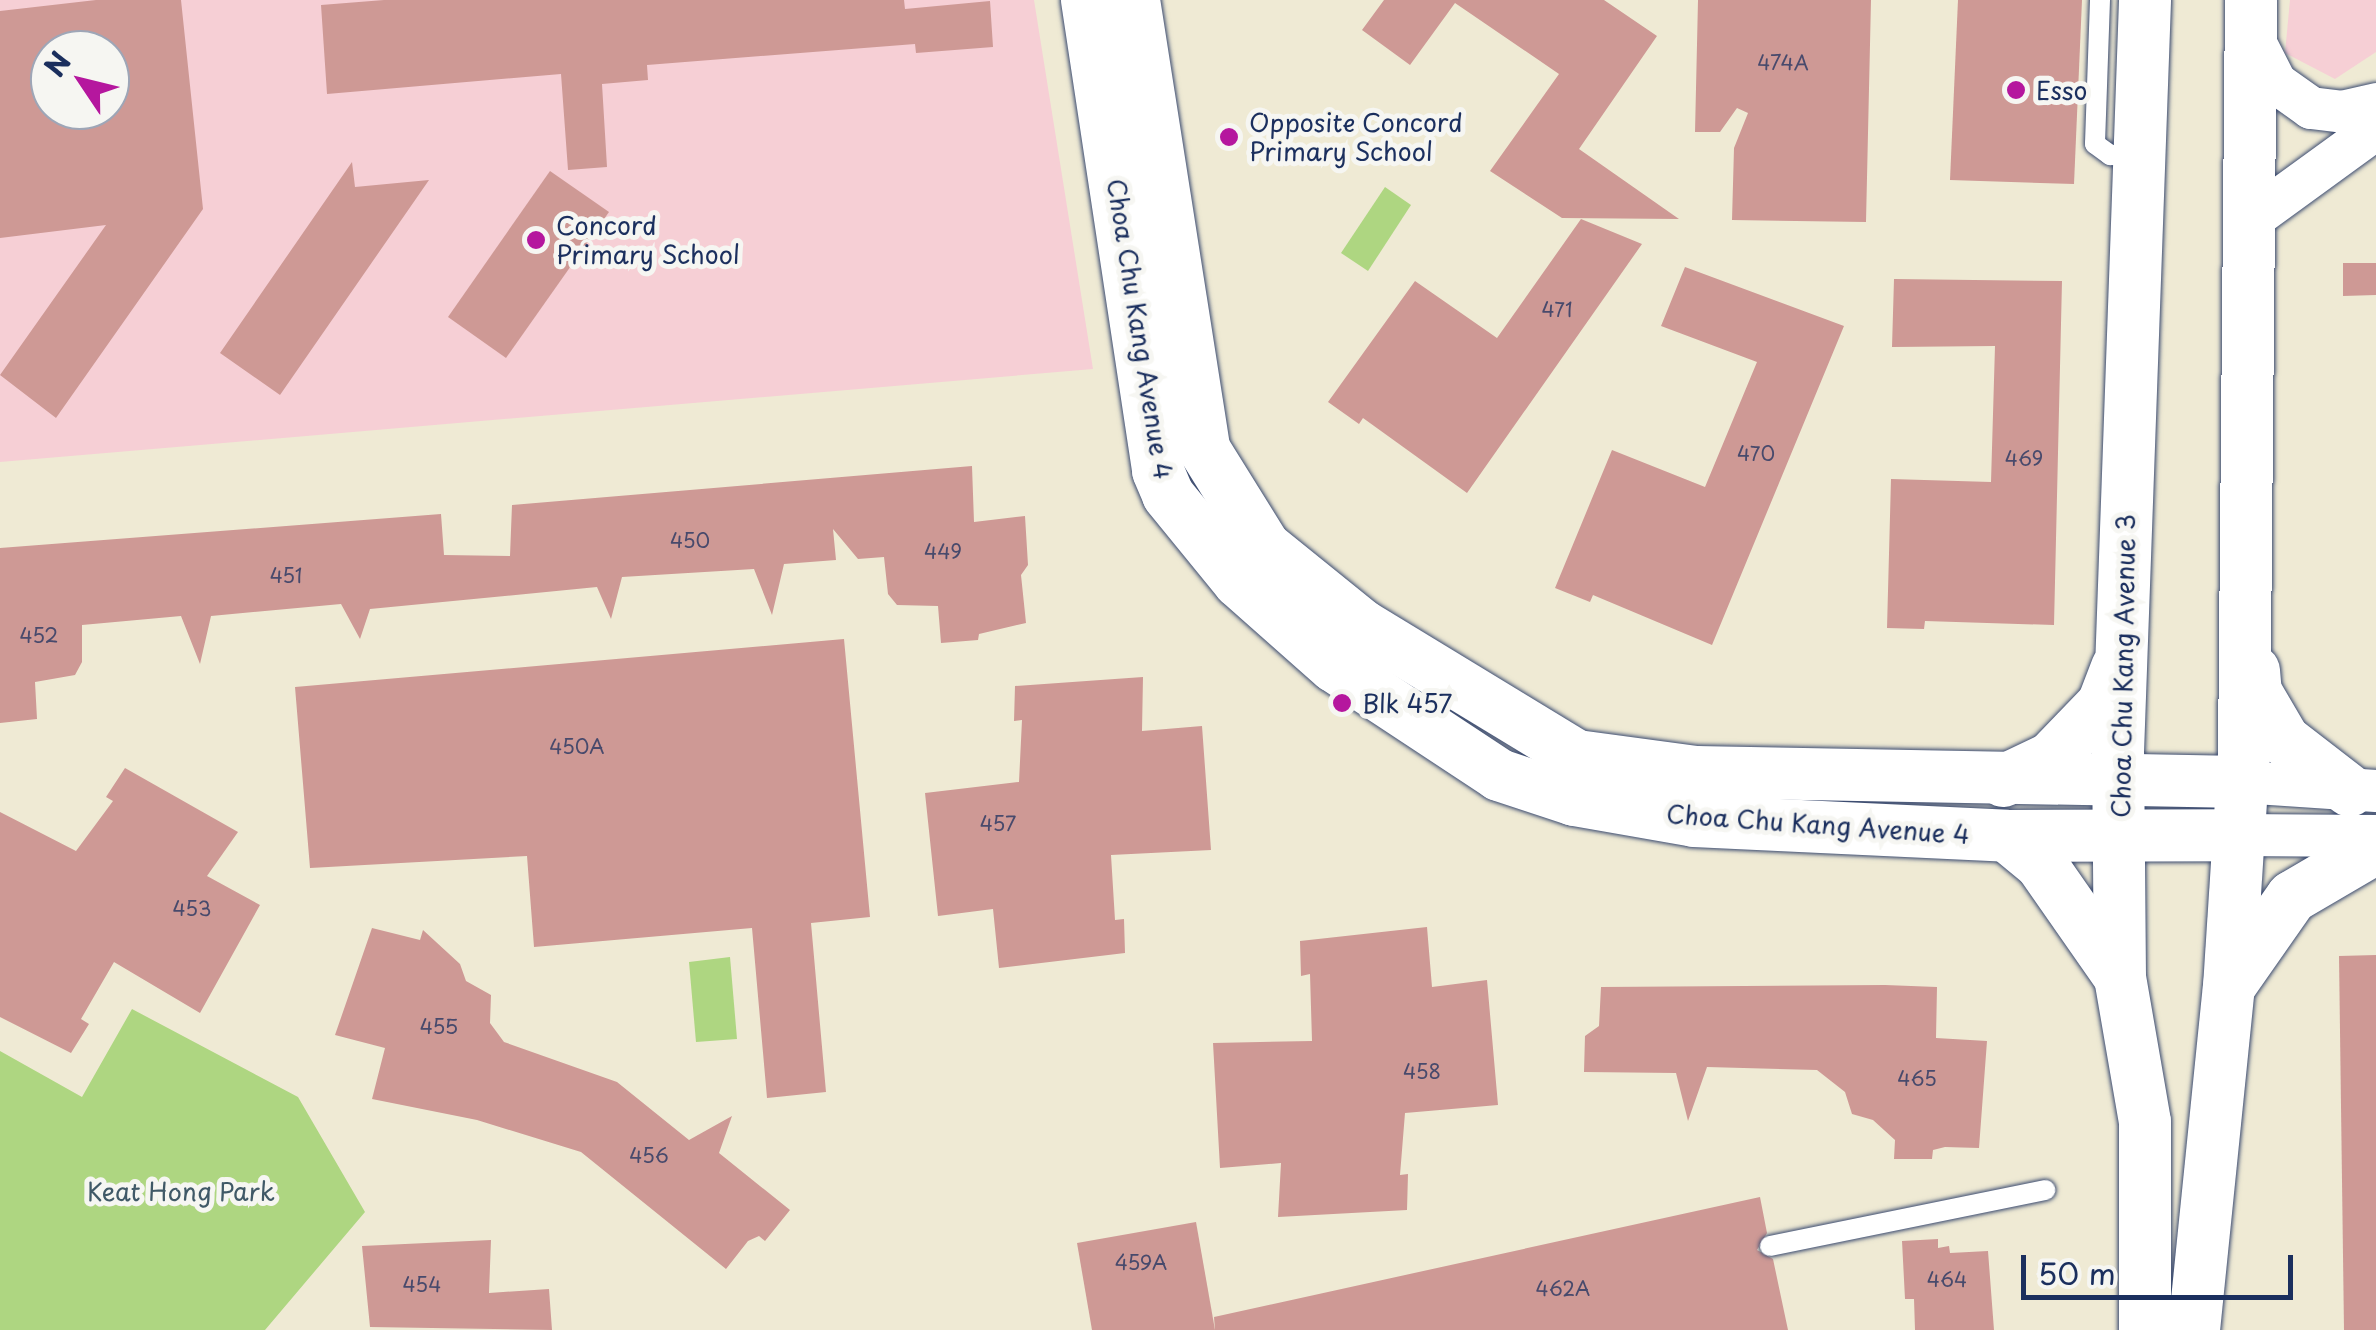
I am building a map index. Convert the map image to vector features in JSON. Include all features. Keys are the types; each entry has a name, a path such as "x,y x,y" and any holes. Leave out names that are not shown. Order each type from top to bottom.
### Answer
{"street":[{"name":"Choa Chu Kang Avenue 4","path":"1087,0 1158,471 1168,495 1239,582 1367,688 1499,775 1555,794 1694,821 2007,836 2237,835"},
{"name":"Choa Chu Kang Avenue 4","path":"1134,0 1204,449 1265,547 1377,636 1578,756 1696,772 2002,782 2242,782"},
{"name":"Choa Chu Kang Avenue 3","path":"2145,0 2118,664 2120,977 2145,1122 2145,1330"},
{"path":"2251,17 2276,83 2311,108 2342,112 2376,104"},
{"path":"2194,1330 2229,987 2242,782 2251,17"},
{"path":"2248,222 2376,129"},
{"path":"2246,615 2256,692 2284,740 2363,791"},
{"path":"2002,782 2051,758 2103,704 2118,664"},
{"path":"2242,782 2363,791"},
{"path":"2237,835 2376,836"},
{"path":"2007,836 2041,864 2120,977"},
{"path":"2229,987 2292,897 2376,848"}],"lane":[{"path":"2100,0 2095,144 2110,155 2137,156"},
{"path":"1770,1246 2044,1190"}],"shaded area":[{"name":"Concord Primary School","path":"0,0 1034,0 1093,369 0,462"},
{"path":"2290,0 2376,0 2376,52 2335,79 2285,53"}],"green space":[{"path":"1385,187 1411,205 1368,271 1341,253"},
{"path":"730,957 737,1039 696,1042 689,962"},
{"name":"Keat Hong Park","path":"132,1009 298,1097 365,1212 265,1330 0,1330 0,1051 82,1097"}],"building":[{"path":"96,0 181,0 203,209 56,418 0,375 106,225 0,238 0,11"},
{"path":"384,0 904,0 905,9 990,1 993,47 916,53 915,44 647,65 648,80 602,84 607,167 568,170 561,74 327,94 321,5"},
{"path":"1384,0 1604,0 1657,36 1579,149 1679,219 1562,218 1490,171 1559,74 1455,3 1410,65 1362,30"},
{"path":"1698,0 1871,0 1866,222 1732,220 1734,148 1748,113 1737,108 1720,132 1695,132"},
{"name":"Esso","path":"1958,0 2082,0 2074,184 1950,180"},
{"path":"352,162 355,187 429,180 280,395 220,353"},
{"path":"550,171 609,212 506,358 448,317"},
{"path":"1581,219 1642,244 1467,493 1363,418 1359,424 1328,402 1415,281 1497,338"},
{"path":"2343,263 2376,263 2376,295 2343,296"},
{"path":"1685,267 1844,326 1712,645 1593,595 1590,602 1555,588 1612,450 1705,487 1757,362 1661,326"},
{"path":"1894,279 2062,281 2054,625 1925,621 1924,629 1887,628 1891,479 1991,482 1995,346 1892,347"},
{"path":"972,466 974,522 1025,516 1028,565 1021,575 1026,623 979,634 978,640 941,643 938,606 897,605 888,594 884,557 858,559 833,529 836,560 784,564 772,615 754,569 622,577 611,619 597,587 370,609 360,639 341,604 211,616 200,664 181,616 82,625 82,662 75,675 35,682 37,719 0,723 0,548 441,514 444,555 510,556 512,505"},
{"path":"844,639 870,917 811,923 826,1092 767,1098 752,928 534,947 527,856 310,868 295,687"},
{"path":"1143,677 1142,731 1202,726 1211,850 1111,855 1115,920 1124,919 1125,953 999,968 993,909 938,916 925,793 1019,782 1022,720 1014,721 1015,686"},
{"path":"125,768 238,832 207,876 260,905 200,1013 114,962 81,1019 89,1024 71,1053 0,1017 0,812 76,851 113,801 106,797"},
{"path":"1427,927 1432,987 1487,980 1498,1105 1405,1113 1400,1175 1408,1174 1407,1210 1278,1217 1281,1163 1220,1168 1213,1043 1312,1041 1310,974 1301,976 1300,941"},
{"path":"372,928 420,940 423,930 460,964 466,981 491,995 490,1023 504,1042 617,1082 689,1140 732,1116 719,1153 790,1210 765,1241 759,1236 748,1241 726,1269 581,1152 477,1120 372,1099 385,1048 335,1035"},
{"path":"2376,955 2376,1330 2344,1330 2339,956"},
{"path":"1601,987 1937,987 1936,1038 1987,1041 1979,1148 1945,1147 1933,1150 1932,1159 1894,1159 1895,1140 1873,1120 1852,1114 1845,1092 1817,1070 1707,1067 1688,1121 1676,1073 1584,1072 1585,1036 1599,1026"},
{"path":"1760,1197 1767,1233 1757,1250 1773,1259 1788,1330 1215,1330 1214,1317"},
{"path":"1196,1222 1215,1330 1092,1330 1077,1243"},
{"path":"1938,1239 1938,1248 1949,1246 1950,1253 1988,1251 1994,1330 1915,1330 1914,1299 1905,1299 1902,1241"},
{"path":"491,1240 489,1293 549,1289 552,1330 370,1327 362,1246"}],"place":[{"name":"Esso","path":"2016,90"},
{"name":"Opposite Concord Primary School","path":"1229,137"},
{"name":"Concord Primary School","path":"536,240"},
{"name":"Blk 457","path":"1342,703"}]}
